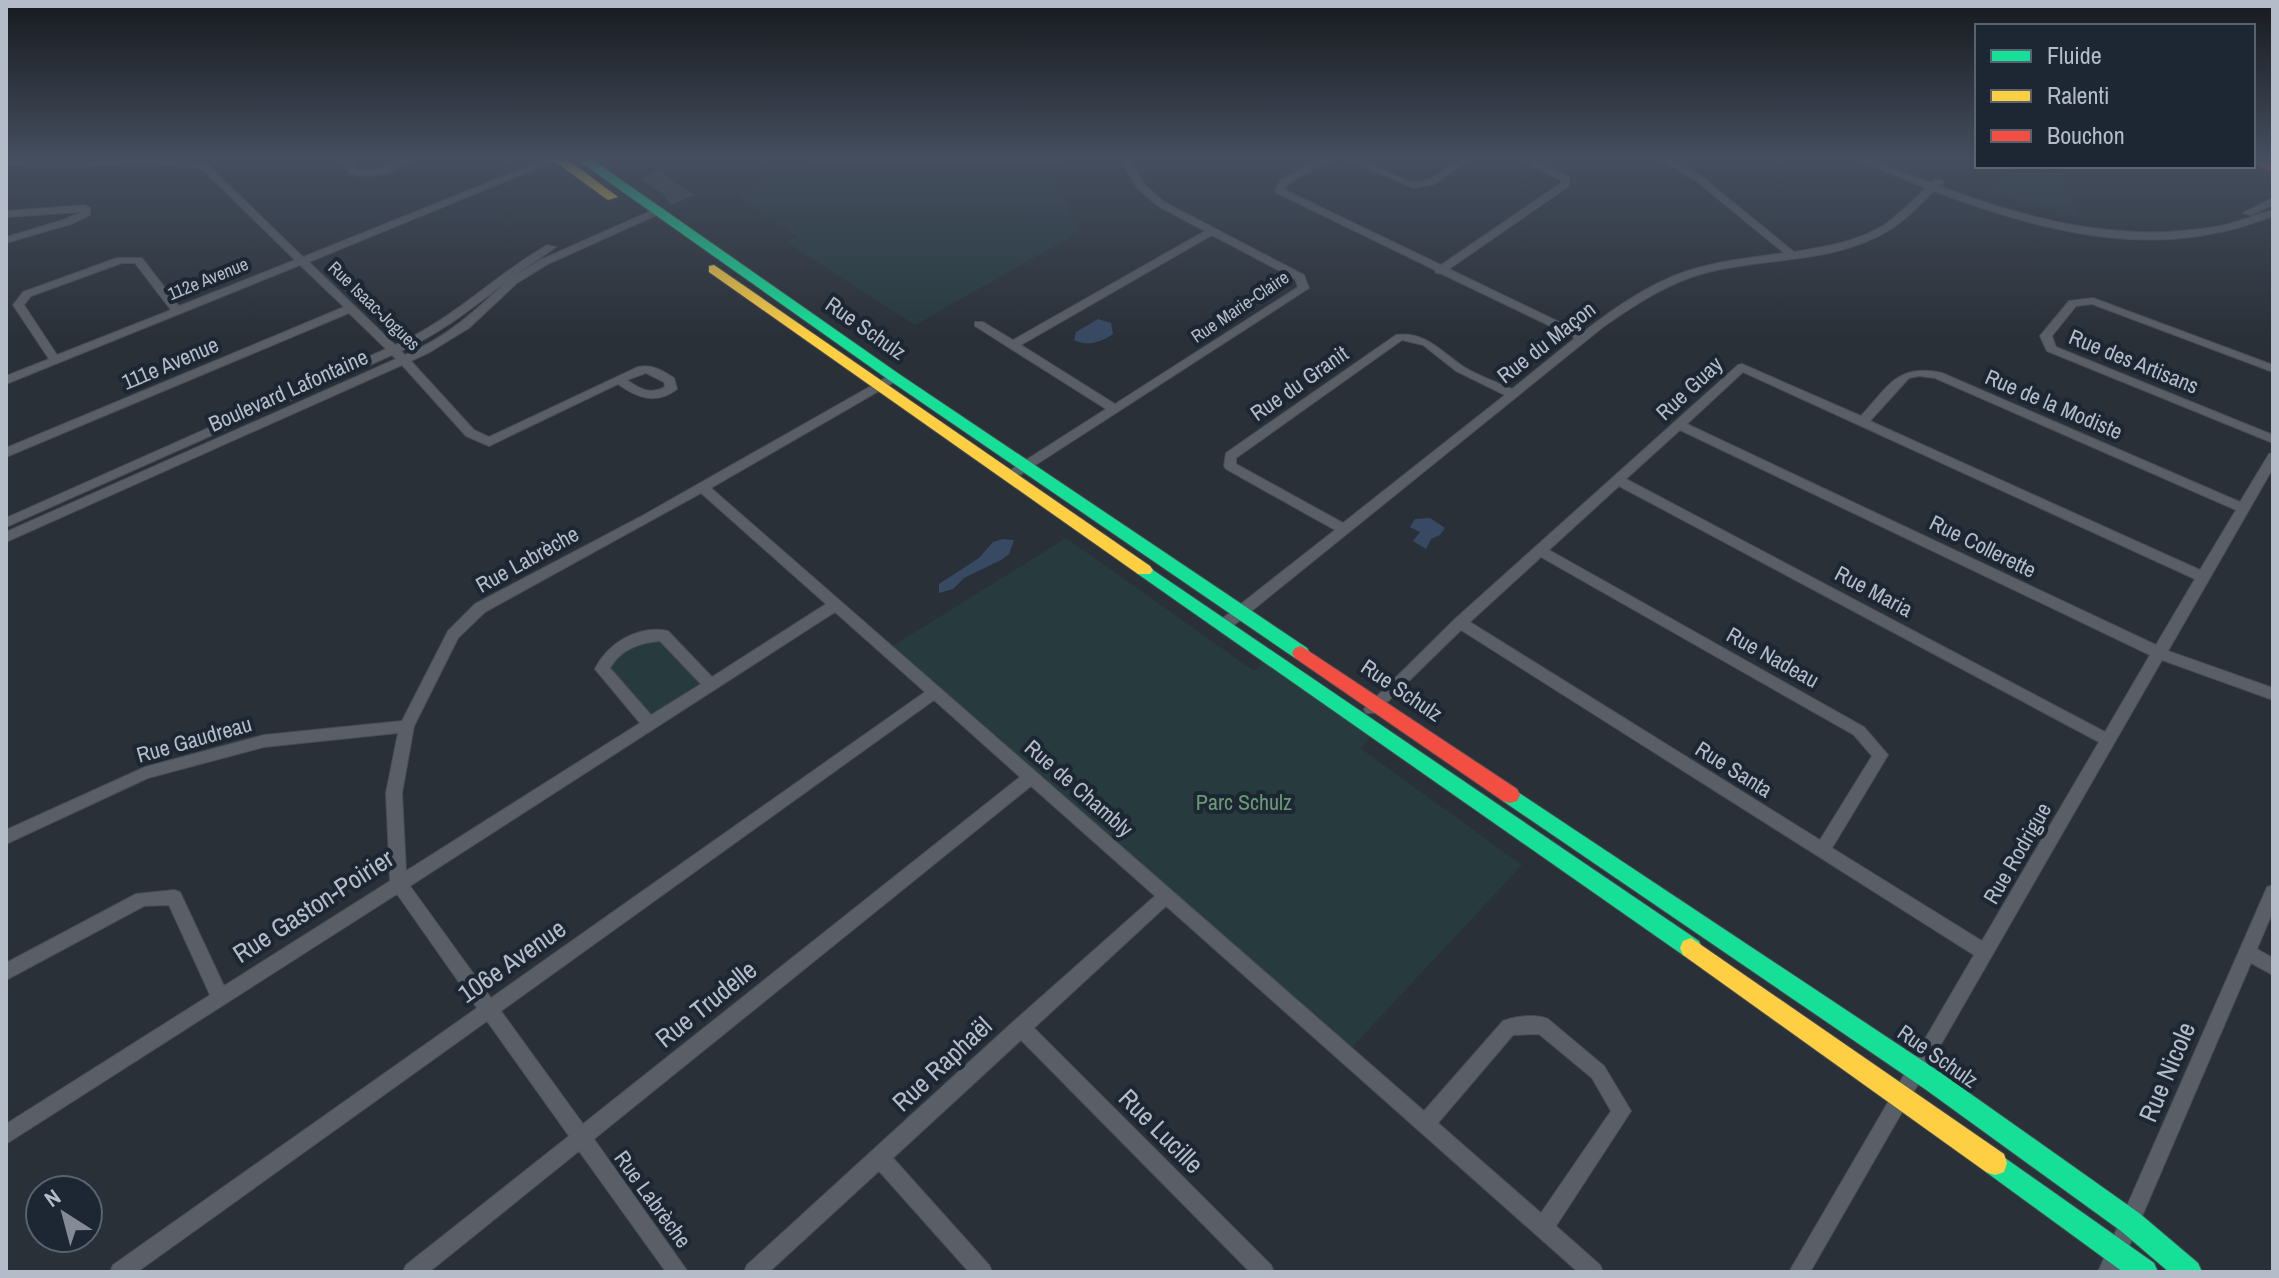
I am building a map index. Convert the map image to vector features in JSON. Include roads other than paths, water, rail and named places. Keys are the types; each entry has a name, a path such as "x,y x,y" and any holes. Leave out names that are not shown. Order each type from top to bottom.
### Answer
{"street":[{"path":"6,240 73,218"},
{"name":"Rue Isaac-Jogues","path":"257,218 399,355 470,433 489,442 618,379"},
{"name":"112e Avenue","path":"6,380 410,218"},
{"name":"Boulevard Lafontaine","path":"6,523 465,326 513,281 544,262 634,218"},
{"name":"Rue Schulz","path":"653,218 886,381 1009,477 1362,718 1902,1095 2145,1272"},
{"name":"Rue Marie-Claire","path":"1009,477 1304,288 1300,277 1189,218"},
{"path":"1333,218 1583,338"},
{"path":"1440,271 1517,218"},
{"path":"1746,218 1793,256"},
{"name":"Rue du Maçon","path":"1223,626 1583,338 1651,290 1692,274 1793,256 1873,235 1899,218"},
{"path":"2024,218 2114,237 2200,236 2261,218"},
{"path":"2048,218 2144,233 2204,228 2230,218"},
{"path":"1013,345 1212,231"},
{"path":"55,360 18,305 27,294 121,260 138,260 177,311"},
{"name":"Rue des Artisans","path":"2273,369 2093,301 2073,303 2046,336 2051,349 2273,439"},
{"name":"111e Avenue","path":"6,453 349,309"},
{"path":"979,324 1115,409"},
{"name":"Rue du Granit","path":"1344,529 1230,466 1230,456 1400,337 1420,340 1446,355 1459,368 1513,394"},
{"name":"Boulevard Lafontaine","path":"6,537 399,355"},
{"name":"Rue Guay","path":"1362,718 1460,623 1742,367 2203,577"},
{"name":"Rue de la Modiste","path":"1862,422 1905,376 1919,372 1938,375 2243,508"},
{"name":"Rue Schulz","path":"886,381 1026,466 1378,702 1916,1070 2130,1222 2189,1272"},
{"name":"Rue Labrèche","path":"678,1272 398,883 394,793 407,726 453,635 480,608 702,487 886,381"},
{"name":"Rue Collerette","path":"1679,425 2159,653 2273,694"},
{"name":"Rue Rodrigue","path":"1799,1272 2273,457"},
{"name":"Rue Maria","path":"1619,481 2108,740"},
{"name":"Rue de Chambly","path":"702,487 1593,1272"},
{"path":"1123,556 1141,543"},
{"name":"Rue Nadeau","path":"1541,551 1859,731 1880,755 1822,850"},
{"name":"Rue Gaston-Poirier","path":"6,1135 836,605"},
{"name":"Rue Santa","path":"1460,623 1985,952"},
{"path":"650,724 602,669 607,657 641,636 663,635 711,685"},
{"name":"106e Avenue","path":"120,1272 935,692"},
{"name":"Rue Gaudreau","path":"6,837 145,773 264,741 407,726"},
{"name":"Rue Trudelle","path":"413,1272 1031,777"},
{"path":"1546,846 1562,828"},
{"name":"Rue Nicole","path":"2108,1272 2273,892"},
{"name":"Rue Raphaël","path":"754,1272 1166,896"},
{"path":"6,972 142,899 174,897 220,997"},
{"path":"2247,952 2273,967"},
{"path":"1425,1124 1509,1027 1542,1025 1598,1072 1622,1111 1543,1228"},
{"name":"Rue Lucille","path":"1020,1027 1264,1272"},
{"path":"880,1158 982,1272"}],"water":[{"path":"1098,319 1111,323 1113,334 1094,343 1074,340 1076,332"},
{"path":"1430,518 1445,528 1440,535 1431,539 1426,549 1413,541 1420,532 1410,527 1415,519"},
{"path":"1014,540 1009,554 964,578 953,589 939,593 939,584 979,558 993,542"}],"park label":[{"name":"Parc Schulz","path":"1244,802"}]}
